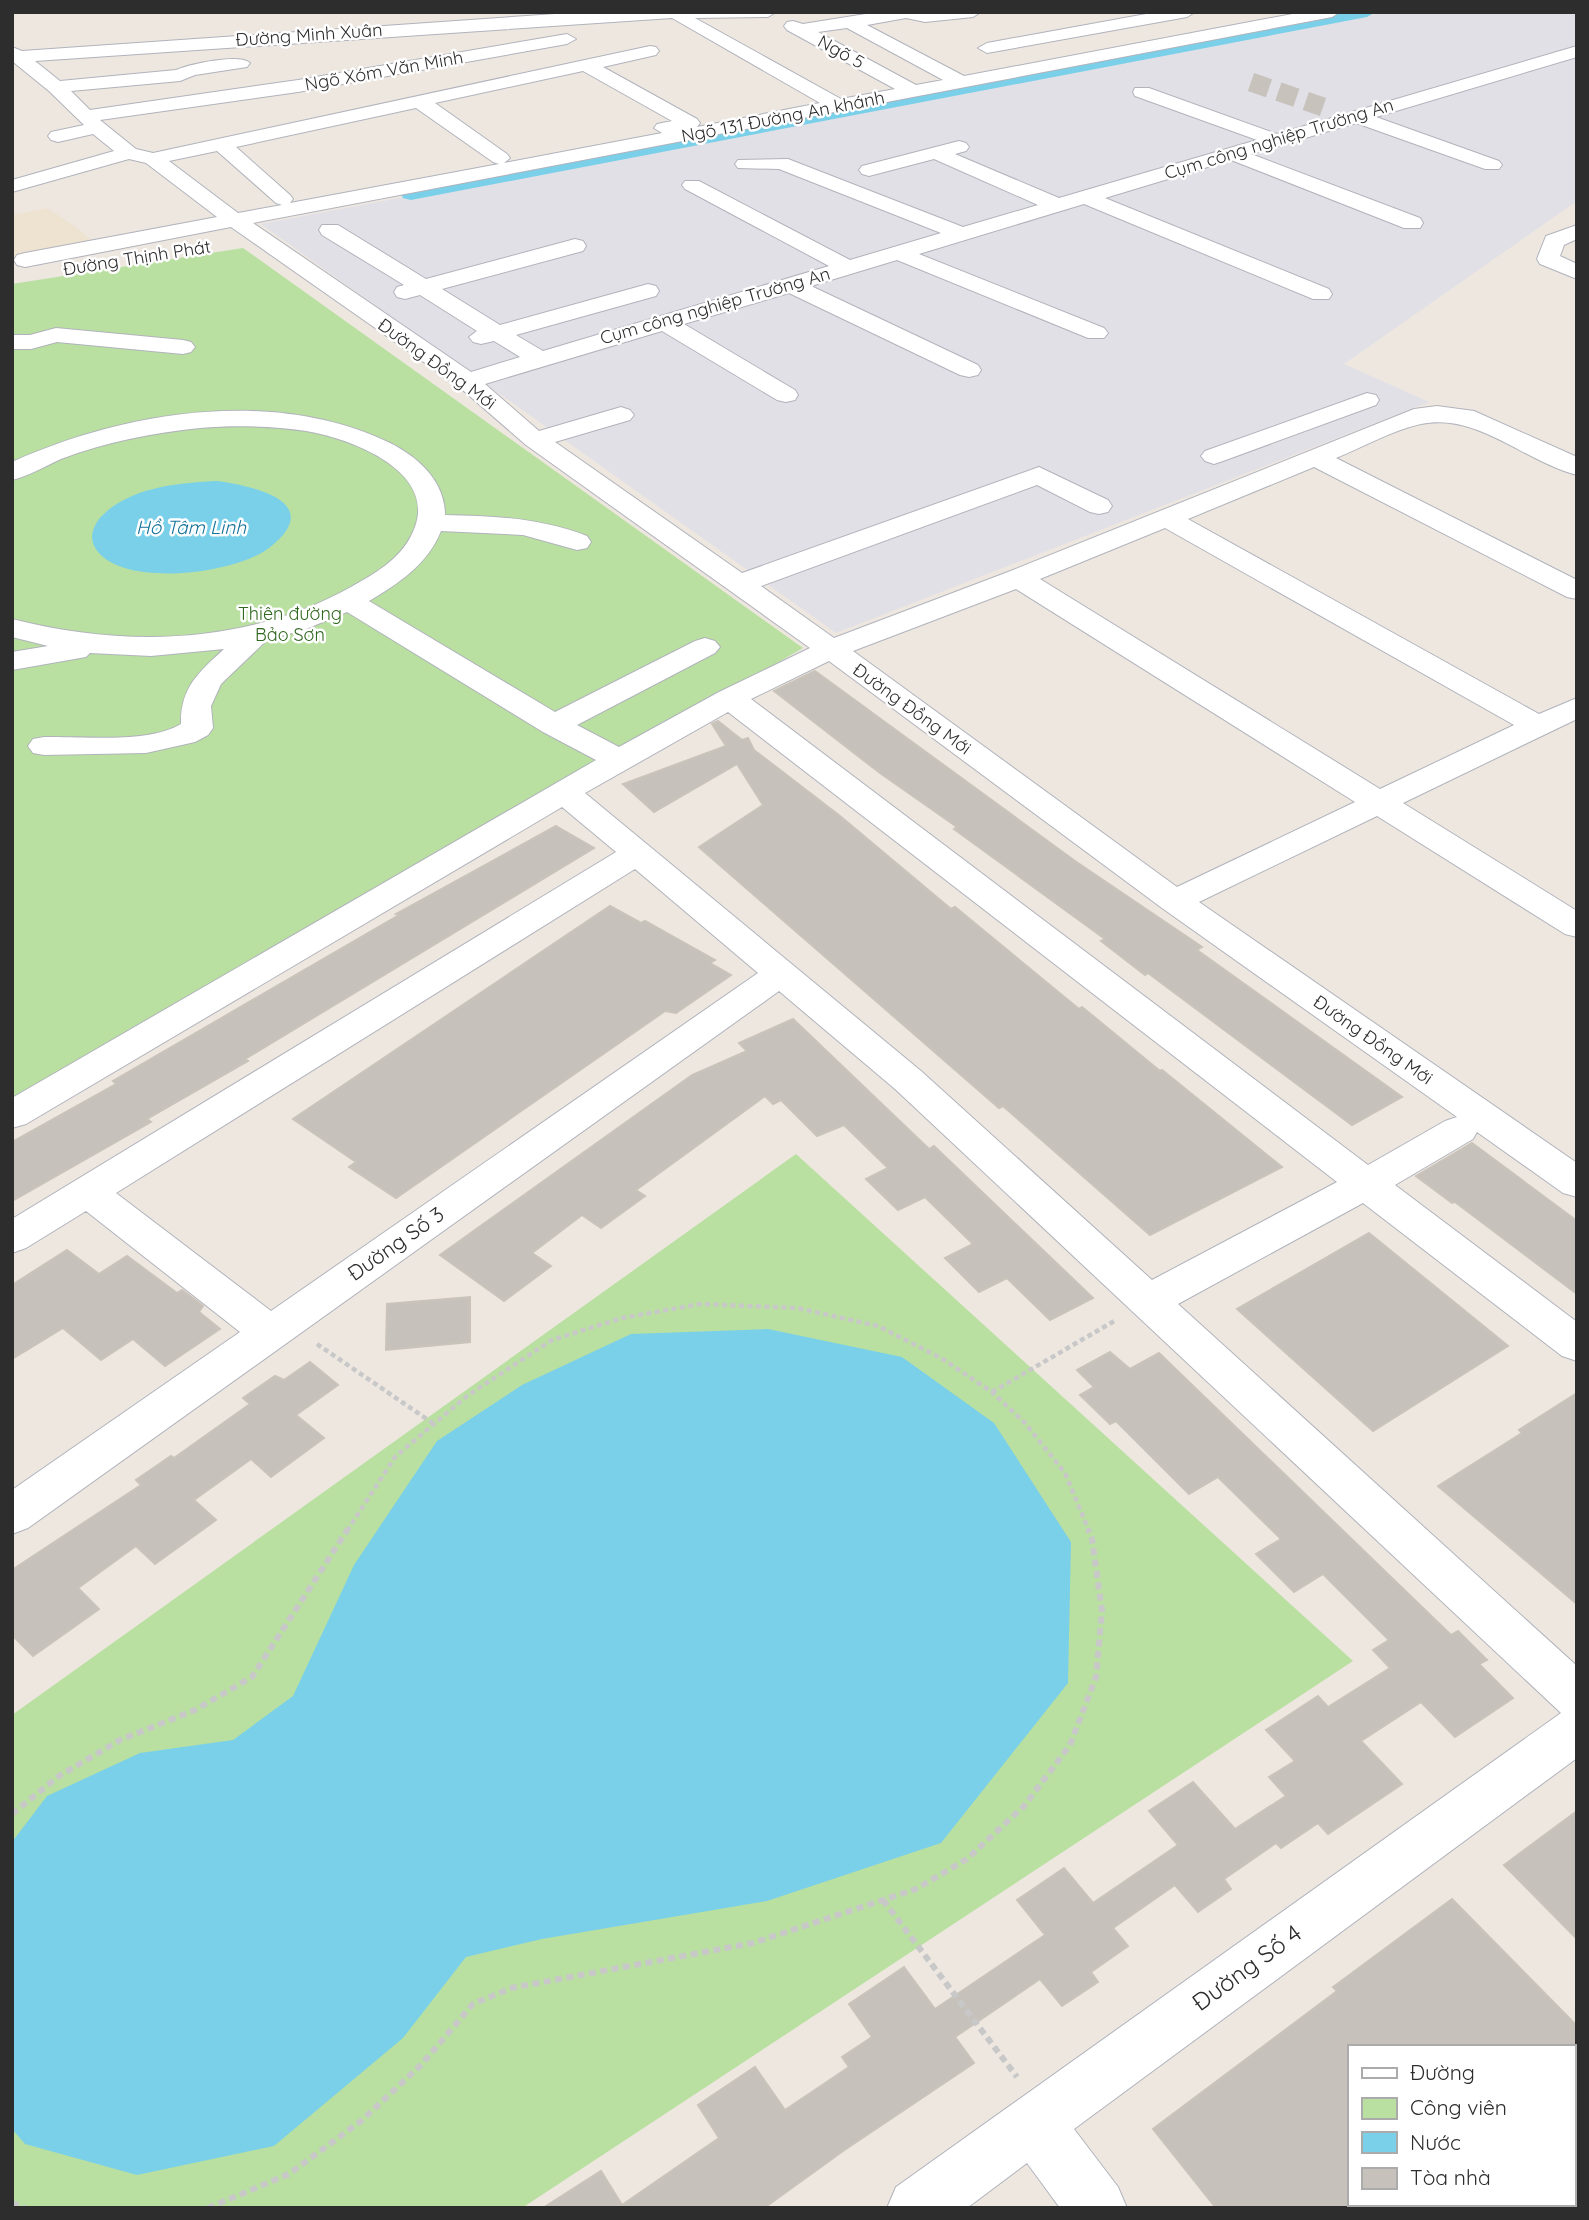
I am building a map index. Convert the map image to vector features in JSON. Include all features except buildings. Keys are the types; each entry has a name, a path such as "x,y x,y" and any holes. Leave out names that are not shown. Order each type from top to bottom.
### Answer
{"street":[{"name":"Đường Minh Xuân","path":"16,54 531,21 768,12"},
{"name":"Ngõ 5","path":"768,12 914,92"},
{"path":"925,17 972,12"},
{"path":"1042,38 1014,26 1109,12"},
{"path":"1031,69 981,45 1042,38 1184,12 1227,32"},
{"name":"Ngõ 131 Đường An khánh","path":"241,225 839,106 1332,12"},
{"path":"800,30 906,13 916,13 950,30"},
{"path":"678,15 839,106"},
{"name":"Ngõ Xóm Văn Minh","path":"58,136 91,122 561,40 678,15"},
{"path":"531,21 561,40"},
{"path":"849,22 962,83"},
{"path":"380,71 412,90 710,32"},
{"path":"283,37 289,59 312,83"},
{"path":"16,54 129,153 153,159 650,51"},
{"name":"Cụm công nghiệp Trường An","path":"467,381 1577,51"},
{"path":"23,81 180,75 191,70 256,61"},
{"path":"25,265 241,225 284,199 690,123 586,65"},
{"path":"1142,92 1275,140"},
{"path":"419,101 500,159"},
{"path":"1323,107 1492,165"},
{"path":"1194,145 1244,129"},
{"path":"220,143 284,199"},
{"path":"870,170 971,143"},
{"path":"12,186 129,153"},
{"path":"936,153 1056,205"},
{"path":"1230,153 1412,223"},
{"name":"Đường Đồng Mới","path":"153,159 241,225 467,381 535,440 831,649 1174,901 1577,1183"},
{"path":"745,164 780,163 969,231"},
{"path":"692,185 847,267"},
{"path":"1084,197 1321,294"},
{"name":"Đường Thịnh Phát","path":"25,265 241,225"},
{"path":"330,230 538,358"},
{"path":"1577,231 1554,241 1548,259 1577,272"},
{"path":"356,306 575,246"},
{"path":"896,252 1096,333"},
{"path":"789,284 969,370"},
{"path":"428,353 648,291"},
{"path":"662,321 786,395"},
{"path":"12,342 31,342 56,335 183,347"},
{"path":"1214,456 1367,400"},
{"path":"12,1115 619,760 730,698 831,649 1018,578 1414,417 1437,414 1465,416 1577,467"},
{"path":"535,440 621,415"},
{"path":"12,472 82,443 141,428 203,421 292,423 344,433 387,450 403,461 426,486 431,500 430,522 419,546 407,561 390,576 349,601 314,616 257,633 177,645 105,646 12,661"},
{"path":"1308,422 1352,442"},
{"path":"1315,457 1577,591"},
{"path":"740,584 1039,475 1099,506"},
{"path":"1167,518 1536,725"},
{"path":"430,522 523,526 554,531 577,541"},
{"path":"1018,578 1577,926"},
{"path":"349,601 554,725 619,760"},
{"path":"12,628 42,636 105,646"},
{"path":"44,746 135,745 187,736 197,728 196,706 208,680 257,633"},
{"path":"554,725 705,647"},
{"path":"730,698 1577,1345"},
{"path":"1174,901 1577,706"},
{"path":"564,792 908,1080 1577,1697"},
{"path":"12,1238 638,853"},
{"name":"Đường Số 3","path":"12,1515 780,973"},
{"path":"1149,1300 1366,1184 1459,1130"},
{"path":"87,1191 270,1333"},
{"name":"Đường Số 4","path":"917,2208 1577,1728"},
{"path":"1033,2123 1097,2208"}],"path":[{"path":"992,1392 1149,1300"},
{"path":"12,1814 59,1776 120,1740 195,1710 252,1677 395,1457 467,1396 552,1340 622,1318 700,1304 797,1308 878,1326 940,1358 992,1392 1025,1423 1065,1473 1092,1539 1102,1611 1096,1677 1070,1745 1024,1806 967,1859 916,1889 753,1943 511,1988 473,2004 421,2065 361,2121 289,2174 208,2208"},
{"path":"270,1333 307,1336 434,1424"},
{"path":"883,1900 1023,2084 1033,2123"},
{"path":"12,2203 25,2208"}],"shaded area":[{"path":"1389,12 1577,12 1577,201 1344,364 1429,402 836,633 261,224"},
{"path":"47,208 98,246 12,260 12,215"}],"green space":[{"name":"Thiên đường Bảo Sơn","path":"243,248 803,648 12,1106 12,284"},
{"path":"796,1154 1353,1661 522,2208 12,2208 12,1715"}],"water":[{"name":"Hồ Tâm Linh","path":"217,481 249,487 279,500 288,508 291,519 285,532 269,548 253,557 208,570 182,573 133,570 113,563 95,548 92,536 96,523 124,500 138,493 170,485"},
{"path":"768,1329 902,1357 994,1423 1071,1542 1068,1683 941,1843 767,1901 542,1939 466,1957 403,2038 274,2146 137,2175 25,2144 12,2129 12,1842 47,1796 140,1753 233,1740 293,1696 354,1565 437,1441 522,1385 631,1334"}],"waterway":[{"path":"411,193 1367,12"}],"tunnel":[{"path":"1251,82 1323,107"}]}
